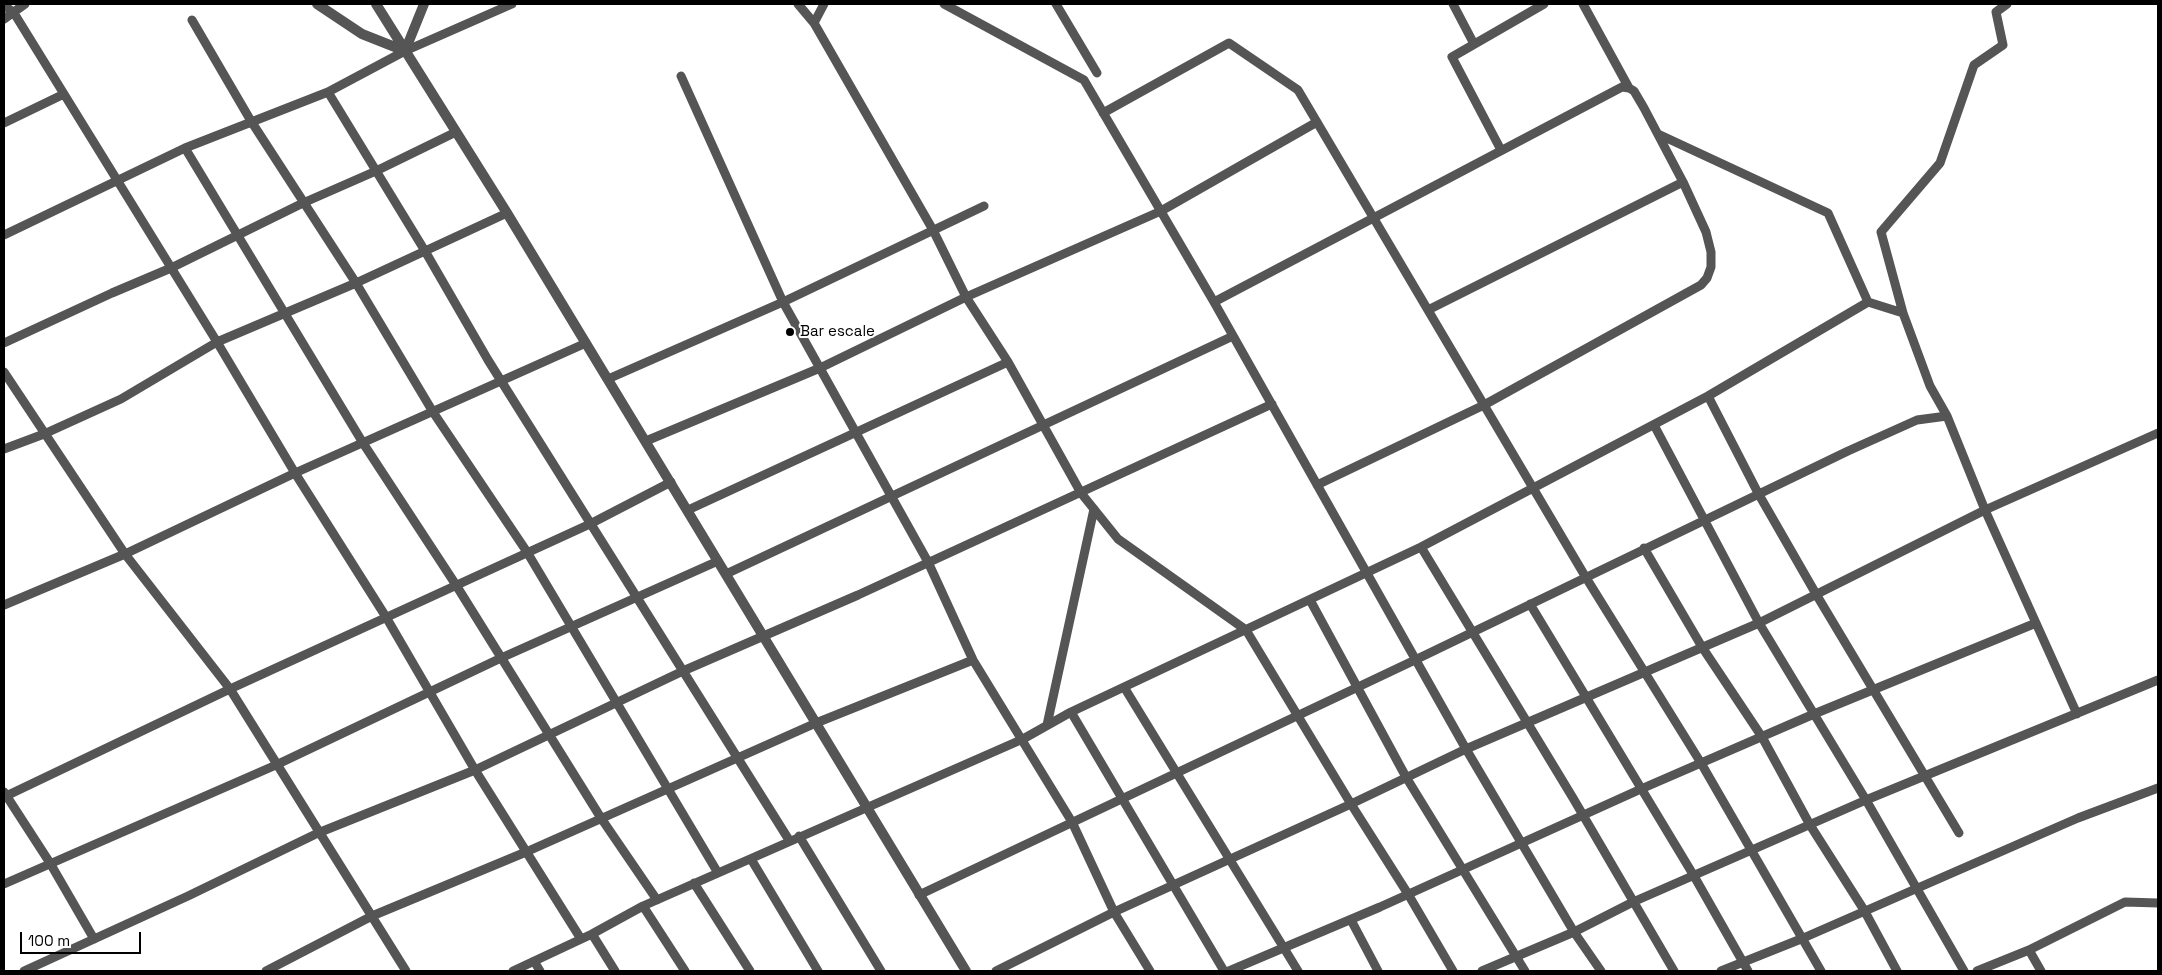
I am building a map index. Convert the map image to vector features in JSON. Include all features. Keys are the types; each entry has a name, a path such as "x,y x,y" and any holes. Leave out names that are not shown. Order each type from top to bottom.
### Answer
{"street":[{"path":"4,19 24,4"},
{"path":"317,4 362,34 405,51"},
{"path":"376,4 508,213 966,971"},
{"path":"405,51 424,4"},
{"path":"4,235 116,179 185,148 328,92 405,51 512,4"},
{"path":"798,4 814,23 933,230 966,297 1008,362 1081,493 1118,539 1246,630 1453,971"},
{"path":"814,23 824,4"},
{"path":"944,4 1084,80 1214,302 1466,748 1574,932 1601,971"},
{"path":"1056,4 1097,73"},
{"path":"1453,4 1474,44"},
{"path":"1501,150 1452,57 1544,4"},
{"path":"1583,4 1629,88"},
{"path":"2006,4 1996,12 2004,45 1974,65 1940,162 1881,232 1903,313 1930,386 1947,416 1985,510 2076,714"},
{"path":"4,5 14,13 217,342 295,473 386,617 475,770 581,939"},
{"path":"192,20 251,121 356,284 433,412 526,552 718,873"},
{"path":"1103,113 1229,42 1298,90 1585,576 1701,764 1820,971"},
{"path":"680,76 783,302 928,562 973,660 1072,822 1114,912 1150,971"},
{"path":"1214,302 1622,87 1634,91 1683,182 1702,222 1711,252 1711,268 1707,278 1701,285 1484,405 1317,485"},
{"path":"328,92 425,251 501,381 789,840"},
{"path":"4,124 64,94"},
{"path":"646,441 820,368 966,297 1161,212 1317,122"},
{"path":"4,343 112,292 171,268 237,234 376,171 456,132"},
{"path":"1658,134 1828,213 1868,302"},
{"path":"185,148 363,443 456,585 601,818 657,900"},
{"path":"1428,310 1683,182"},
{"path":"608,379 783,302 984,206"},
{"path":"4,449 44,434 122,398 217,342 356,284 508,213"},
{"path":"513,971 592,934 643,906 751,860 789,840 867,808 1023,739 1071,712 1421,547 1708,396 1868,302 1903,313"},
{"path":"726,574 1233,336"},
{"path":"4,605 125,554 295,473 586,343"},
{"path":"688,510 1008,362"},
{"path":"4,372 125,554 230,688 318,833 406,971"},
{"path":"1708,396 1758,493 1816,594 1959,832"},
{"path":"24,971 188,896 318,833 475,770 683,671 762,635 858,595 1272,404"},
{"path":"919,895 1416,660 1758,493 1917,420 1947,416"},
{"path":"1654,425 1758,623 1866,800 1964,971"},
{"path":"996,971 1173,884 1351,804 1466,748 1758,623 1985,510 2158,433"},
{"path":"94,939 50,863 5,795 230,688 590,524 671,482"},
{"path":"1047,725 1094,509"},
{"path":"1421,547 1583,814 1674,971"},
{"path":"1644,548 1702,647 1762,737 1810,825 1864,910 1897,971"},
{"path":"4,884 276,765 501,658 718,561"},
{"path":"1310,600 1406,777 1526,971"},
{"path":"1530,604 1584,697 1694,876 1748,971"},
{"path":"1230,971 1351,920 1583,814 1814,714 2036,623"},
{"path":"266,971 372,916 526,852 816,724 973,660"},
{"path":"1482,971 1574,932 1633,902 1866,800 1926,777 2158,680"},
{"path":"1124,687 1298,971"},
{"path":"1071,712 1224,971"},
{"path":"1721,971 1800,939 2078,818 2158,788"},
{"path":"799,836 881,971"},
{"path":"751,860 818,971"},
{"path":"694,883 750,971"},
{"path":"1977,971 2029,950 2126,902 2158,903"},
{"path":"643,906 684,971"},
{"path":"1351,920 1378,971"},
{"path":"592,934 614,971"},
{"path":"2029,950 2041,971"},
{"path":"534,961 540,971"}],"place":[{"name":"Bar escale","path":"790,332"}]}
